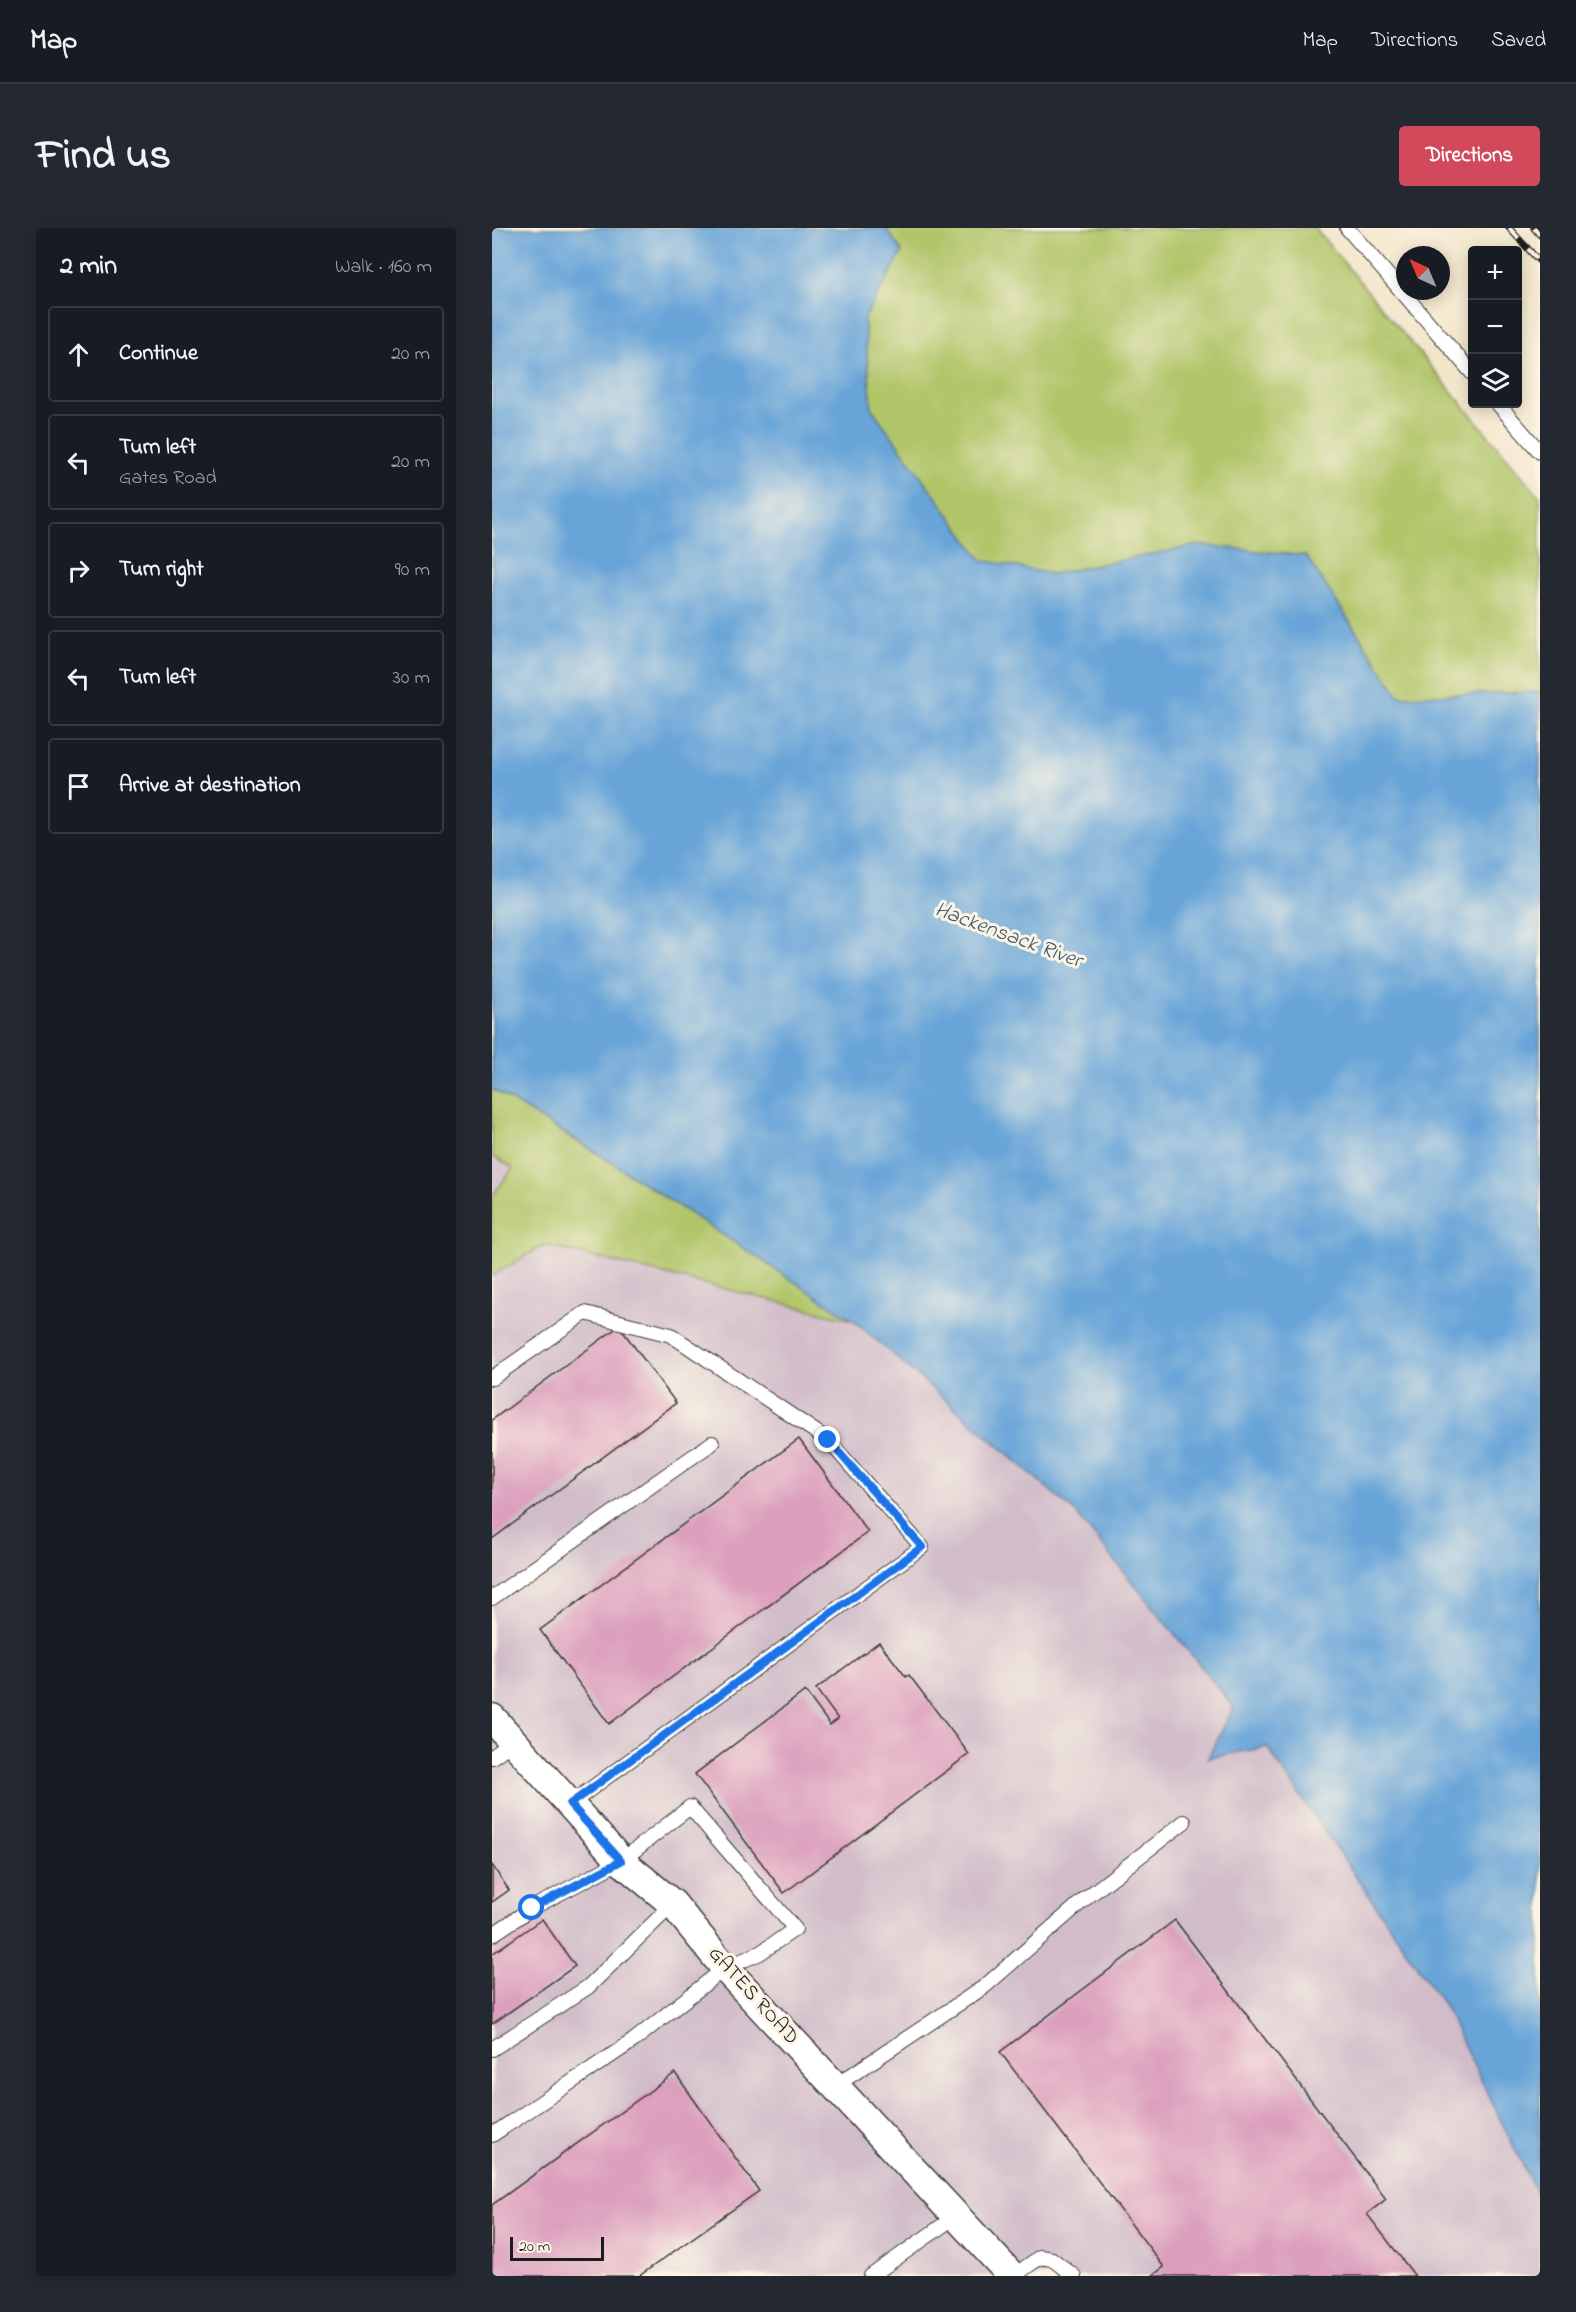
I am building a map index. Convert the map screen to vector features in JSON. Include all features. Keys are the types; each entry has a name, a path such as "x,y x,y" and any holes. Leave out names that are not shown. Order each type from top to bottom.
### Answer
{"street":[{"name":"GATES ROAD","path":"492,1718 503,1750 570,1804 621,1861 673,1904 725,1968 1013,2276"}],"lane":[{"path":"1347,228 1468,368"},
{"path":"1502,408 1540,452"},
{"path":"492,1378 585,1313 671,1335 828,1440 922,1547 570,1804"},
{"path":"492,1598 712,1443"},
{"path":"492,1935 532,1908 621,1861 690,1807 795,1929 760,1953 725,1968 633,2041 492,2135"},
{"path":"835,2086 984,1987 1086,1898 1184,1822"},
{"path":"492,2049 588,1988 673,1904"},
{"path":"871,2276 956,2216"},
{"path":"1013,2276 1040,2256 1052,2259 1074,2276"}],"shaded area":[{"path":"492,1156 513,1168 492,1197"},
{"path":"544,1245 853,1320 1075,1512 1267,1747 1445,2007 1540,2200 1540,2276 492,2276 492,1276"}],"green space":[{"path":"886,228 1315,228 1540,497 1540,692 1399,696 1306,556 1199,545 1052,574 982,561 872,409 864,319 902,252"},
{"path":"492,1089 605,1158 853,1320 544,1245 492,1276 492,1197 513,1168 492,1156"}],"water":[{"name":"Hackensack River","path":"492,228 886,228 902,252 864,319 872,409 982,560 1052,574 1199,545 1306,556 1399,696 1540,692 1540,2200 1445,2007 1267,1747 1208,1758 1234,1707 1075,1512 853,1320 605,1158 492,1089"}],"building":[{"path":"619,1326 676,1403 492,1539 492,1420"},
{"path":"799,1439 868,1532 609,1724 540,1630"},
{"path":"879,1642 906,1677 909,1675 969,1754 784,1893 695,1774 805,1691 830,1725 838,1719 816,1689"},
{"path":"492,1865 509,1890 492,1902"},
{"path":"542,1919 575,1966 492,2024 492,1954"},
{"path":"1175,1920 1386,2199 1367,2214 1415,2276 1152,2276 1164,2267 1000,2052"},
{"path":"675,2073 759,2191 639,2276 492,2276 492,2205"}],"railway":[{"path":"1509,228 1540,262"},
{"path":"1534,228 1540,235"}],"route":[{"path":"532,1908 621,1861 570,1804 922,1547 828,1440"}]}
